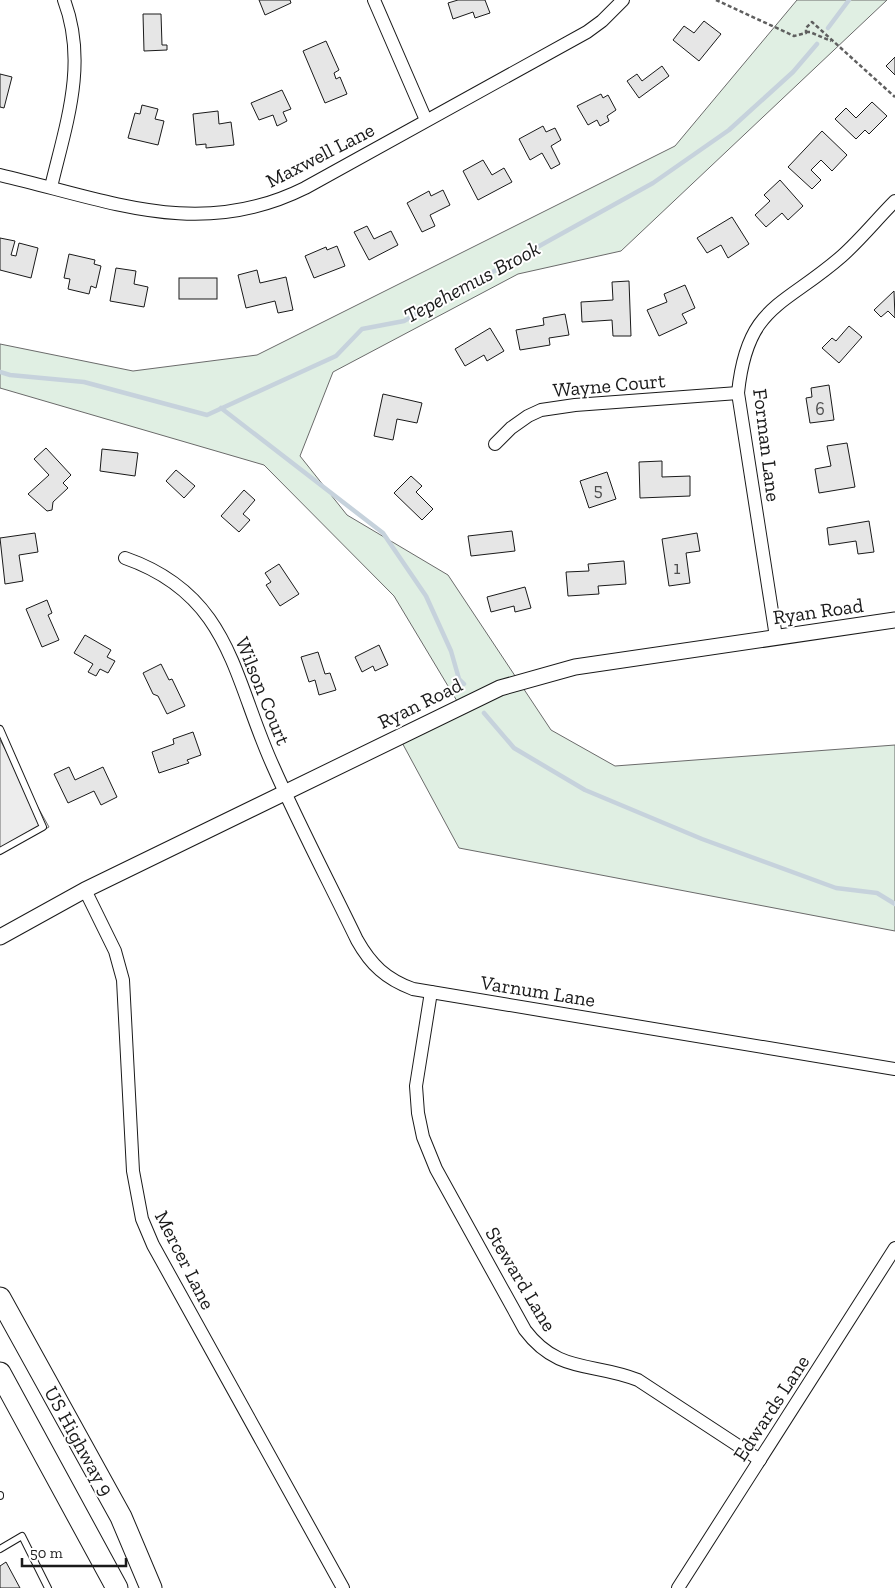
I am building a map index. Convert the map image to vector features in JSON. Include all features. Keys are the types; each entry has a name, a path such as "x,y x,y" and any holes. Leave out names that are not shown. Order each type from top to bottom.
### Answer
{"highway":[{"name":"US Highway 9","path":"0,1298 121,1517 151,1588"},
{"name":"US Highway 9","path":"3,1383 117,1588"}],"street":[{"path":"51,187 73,95 76,66 73,27 64,0"},
{"path":"374,0 426,120"},
{"name":"Maxwell Lane","path":"0,175 165,213 201,215 239,211 291,195 587,32 602,21 623,0"},
{"name":"Forman Lane","path":"776,637 738,393 744,354 761,321 780,300 842,256 894,202"},
{"name":"Wayne Court","path":"495,444 511,428 528,416 541,410 575,405 738,393"},
{"name":"Wilson Court","path":"126,558 163,574 198,606 215,626 228,647 272,764 285,792"},
{"name":"Ryan Road","path":"0,937 85,890 477,698 530,678 575,667 895,620"},
{"name":"Varnum Lane","path":"285,792 366,956 384,976 413,989 895,1069"},
{"name":"Mercer Lane","path":"85,890 115,951 123,980 132,1170 142,1219 153,1245 343,1588"},
{"name":"Steward Lane","path":"431,992 416,1086 418,1113 423,1137 436,1169 525,1330 541,1349 560,1360 621,1373 638,1380 760,1460"},
{"name":"Edwards Lane","path":"678,1588 895,1248"}],"lane":[{"path":"0,729 43,827 0,851"},
{"path":"0,1549 22,1536 48,1588"}],"path":[{"path":"716,0 794,36 810,32 835,43"},
{"path":"806,32 806,28 811,21 895,97"}],"green space":[{"path":"797,0 887,0 621,251 518,274 333,372 300,456 347,515 448,575 551,730 615,766 895,745 895,931 459,848 399,737 460,706 394,596 264,465 0,388 0,344 133,371 257,355 675,146"}],"shaded area":[{"path":"0,740 49,827 0,854"}],"building":[{"path":"259,0 290,0 291,3 265,15"},
{"path":"458,0 485,0 490,13 475,18 473,12 453,19 448,3"},
{"path":"143,14 161,14 162,45 167,45 167,50 144,51"},
{"path":"704,21 721,34 699,61 673,40 684,26 694,33"},
{"path":"326,41 339,70 334,73 336,79 340,77 347,94 325,103 303,51"},
{"path":"895,57 895,75 886,66"},
{"path":"662,66 669,76 639,98 627,81 637,74 642,81"},
{"path":"0,74 12,77 4,108 0,107"},
{"path":"282,90 291,109 283,112 287,121 277,126 273,115 259,120 251,103"},
{"path":"601,94 603,98 608,95 616,110 607,116 609,121 600,126 597,120 588,125 577,106"},
{"path":"872,102 887,116 869,134 865,130 856,139 835,119 846,108 856,118"},
{"path":"142,105 158,109 155,119 164,121 158,145 128,138 135,113 140,114"},
{"path":"218,111 219,124 231,122 234,145 206,148 206,144 196,145 193,114"},
{"path":"543,126 546,132 555,128 561,140 551,146 560,164 551,169 542,153 530,160 519,139"},
{"path":"822,131 847,155 832,171 821,160 811,170 821,180 812,189 788,167"},
{"path":"483,160 492,175 504,168 512,182 478,200 463,171"},
{"path":"780,180 803,206 788,220 782,213 766,227 755,215 770,201 764,195"},
{"path":"443,190 450,205 430,215 435,226 422,232 407,203 429,191 431,196"},
{"path":"732,217 749,244 728,258 721,245 707,253 697,238"},
{"path":"367,226 374,239 391,231 398,245 369,260 354,232"},
{"path":"0,238 15,241 11,255 16,256 19,243 38,248 31,278 0,270"},
{"path":"337,246 345,266 314,278 305,256 326,247 327,250"},
{"path":"69,254 95,260 94,264 101,266 96,288 91,286 89,294 68,289 70,279 64,278"},
{"path":"116,268 136,271 134,284 148,287 144,307 110,301"},
{"path":"257,270 260,283 286,277 293,310 278,313 275,301 246,308 238,275"},
{"path":"179,278 217,278 217,299 179,299"},
{"path":"629,281 631,336 613,336 612,320 582,322 581,302 613,300 612,282"},
{"path":"685,285 695,308 682,314 687,323 659,336 647,310 667,302 664,294"},
{"path":"894,291 895,318 888,311 881,317 874,310"},
{"path":"565,314 569,335 549,338 550,345 520,350 516,330 544,325 543,318"},
{"path":"849,326 862,337 839,363 822,348 832,338 836,341"},
{"path":"490,328 504,351 487,361 484,355 465,366 455,349"},
{"path":"829,385 834,420 810,423 806,398 812,397 811,388"},
{"path":"383,394 422,403 417,423 397,419 393,440 374,436"},
{"path":"847,443 855,487 819,493 815,469 831,466 827,446"},
{"path":"46,448 71,475 63,483 68,488 53,502 52,510 47,511 28,494 49,475 34,459"},
{"path":"102,449 138,453 135,476 100,471"},
{"path":"662,461 662,477 690,476 690,496 640,498 639,462"},
{"path":"176,470 195,486 184,498 166,481"},
{"path":"607,472 616,499 589,508 580,481"},
{"path":"411,476 422,486 416,492 433,509 422,520 394,493"},
{"path":"244,490 255,500 243,514 250,520 239,532 221,516"},
{"path":"869,521 874,552 858,554 856,541 829,545 827,528"},
{"path":"512,531 515,551 471,556 468,536"},
{"path":"35,533 38,552 19,555 23,581 5,584 0,538"},
{"path":"697,533 700,551 686,553 690,583 669,586 662,539"},
{"path":"624,561 626,584 598,586 599,594 568,596 566,572 589,571 588,564"},
{"path":"279,564 299,594 280,606 266,585 271,582 265,573"},
{"path":"525,587 531,608 515,612 514,606 491,612 487,597"},
{"path":"47,600 52,613 48,615 59,640 42,647 26,609"},
{"path":"85,635 111,650 107,657 115,661 108,673 100,669 96,676 88,672 93,664 74,653"},
{"path":"379,645 388,665 375,671 373,666 362,672 355,657"},
{"path":"318,652 325,674 330,673 336,690 319,695 315,680 309,682 301,657"},
{"path":"161,664 169,680 172,679 185,706 167,714 158,696 153,694 143,673"},
{"path":"193,732 201,755 187,760 189,763 159,773 152,752 174,744 173,739"},
{"path":"69,767 75,780 103,767 117,797 101,805 94,791 68,803 54,774"},
{"path":"6,1562 20,1588 0,1588 0,1566"}],"waterway":[{"name":"Tepehemus Brook","path":"828,28 849,0"},
{"name":"Tepehemus Brook","path":"0,372 10,375 84,382 207,415 336,356 362,329 404,321 653,183 729,130 793,72 817,44"},
{"path":"221,408 383,533 426,596 451,651 459,679 464,684"},
{"path":"484,713 514,748 585,790 702,839 836,888 877,893 895,904"}]}
